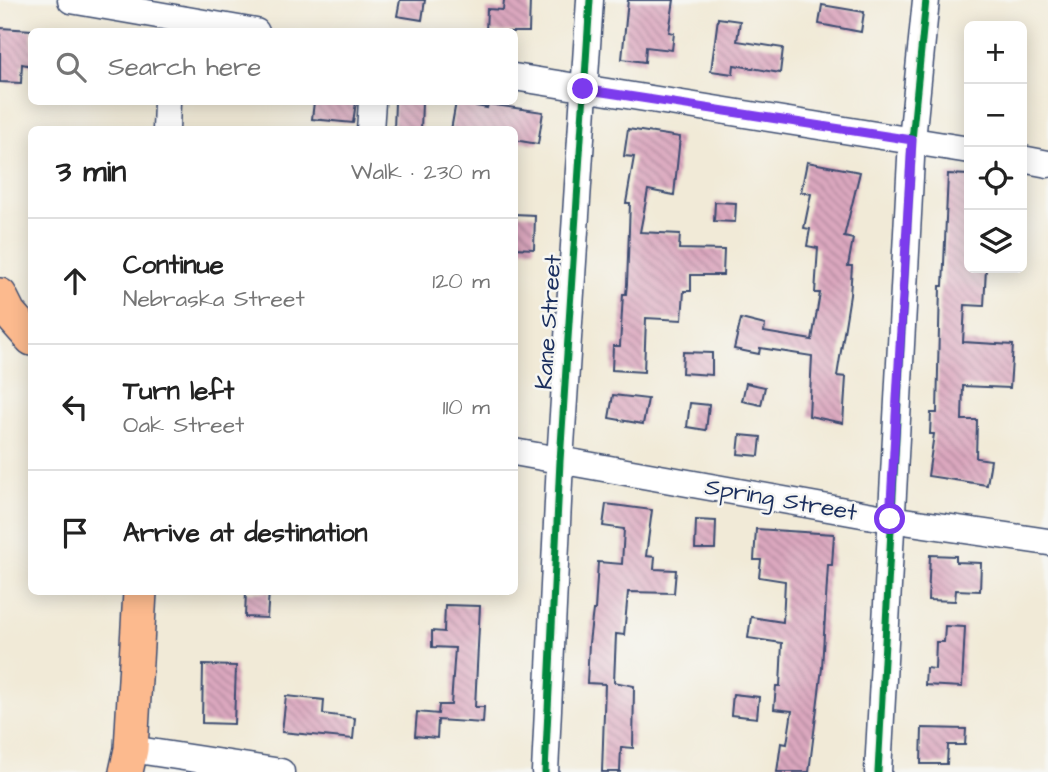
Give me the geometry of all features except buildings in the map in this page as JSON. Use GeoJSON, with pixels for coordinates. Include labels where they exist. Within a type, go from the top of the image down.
{"type":"FeatureCollection","features":[{"type":"Feature","properties":{"kind":"main road"},"geometry":{"type":"LineString","coordinates":[[0,290],[28,314]]}},
{"type":"Feature","properties":{"kind":"main road"},"geometry":{"type":"LineString","coordinates":[[0,295],[9,313],[28,334]]}},
{"type":"Feature","properties":{"kind":"main road"},"geometry":{"type":"LineString","coordinates":[[129,761],[138,600]]}},
{"type":"Feature","properties":{"kind":"street"},"geometry":{"type":"LineString","coordinates":[[71,0],[235,28]]}},
{"type":"Feature","properties":{"kind":"street","name":"Kane Street"},"geometry":{"type":"LineString","coordinates":[[545,772],[560,461],[590,0]]}},
{"type":"Feature","properties":{"kind":"street"},"geometry":{"type":"LineString","coordinates":[[878,772],[912,140],[926,0]]}},
{"type":"Feature","properties":{"kind":"street"},"geometry":{"type":"LineString","coordinates":[[518,78],[964,149]]}},
{"type":"Feature","properties":{"kind":"street"},"geometry":{"type":"LineString","coordinates":[[166,126],[167,105]]}},
{"type":"Feature","properties":{"kind":"street"},"geometry":{"type":"LineString","coordinates":[[370,126],[372,105]]}},
{"type":"Feature","properties":{"kind":"street"},"geometry":{"type":"LineString","coordinates":[[1027,160],[1048,164]]}},
{"type":"Feature","properties":{"kind":"street","name":"Spring Street"},"geometry":{"type":"LineString","coordinates":[[518,453],[890,519],[1048,542]]}},
{"type":"Feature","properties":{"kind":"street"},"geometry":{"type":"LineString","coordinates":[[129,761],[281,772]]}},
{"type":"Feature","properties":{"kind":"cycle path"},"geometry":{"type":"LineString","coordinates":[[545,772],[560,461],[590,0]]}},
{"type":"Feature","properties":{"kind":"cycle path"},"geometry":{"type":"LineString","coordinates":[[878,772],[912,140],[926,0]]}},
{"type":"Feature","properties":{"kind":"route"},"geometry":{"type":"LineString","coordinates":[[583,89],[912,140],[890,519]]}}]}
